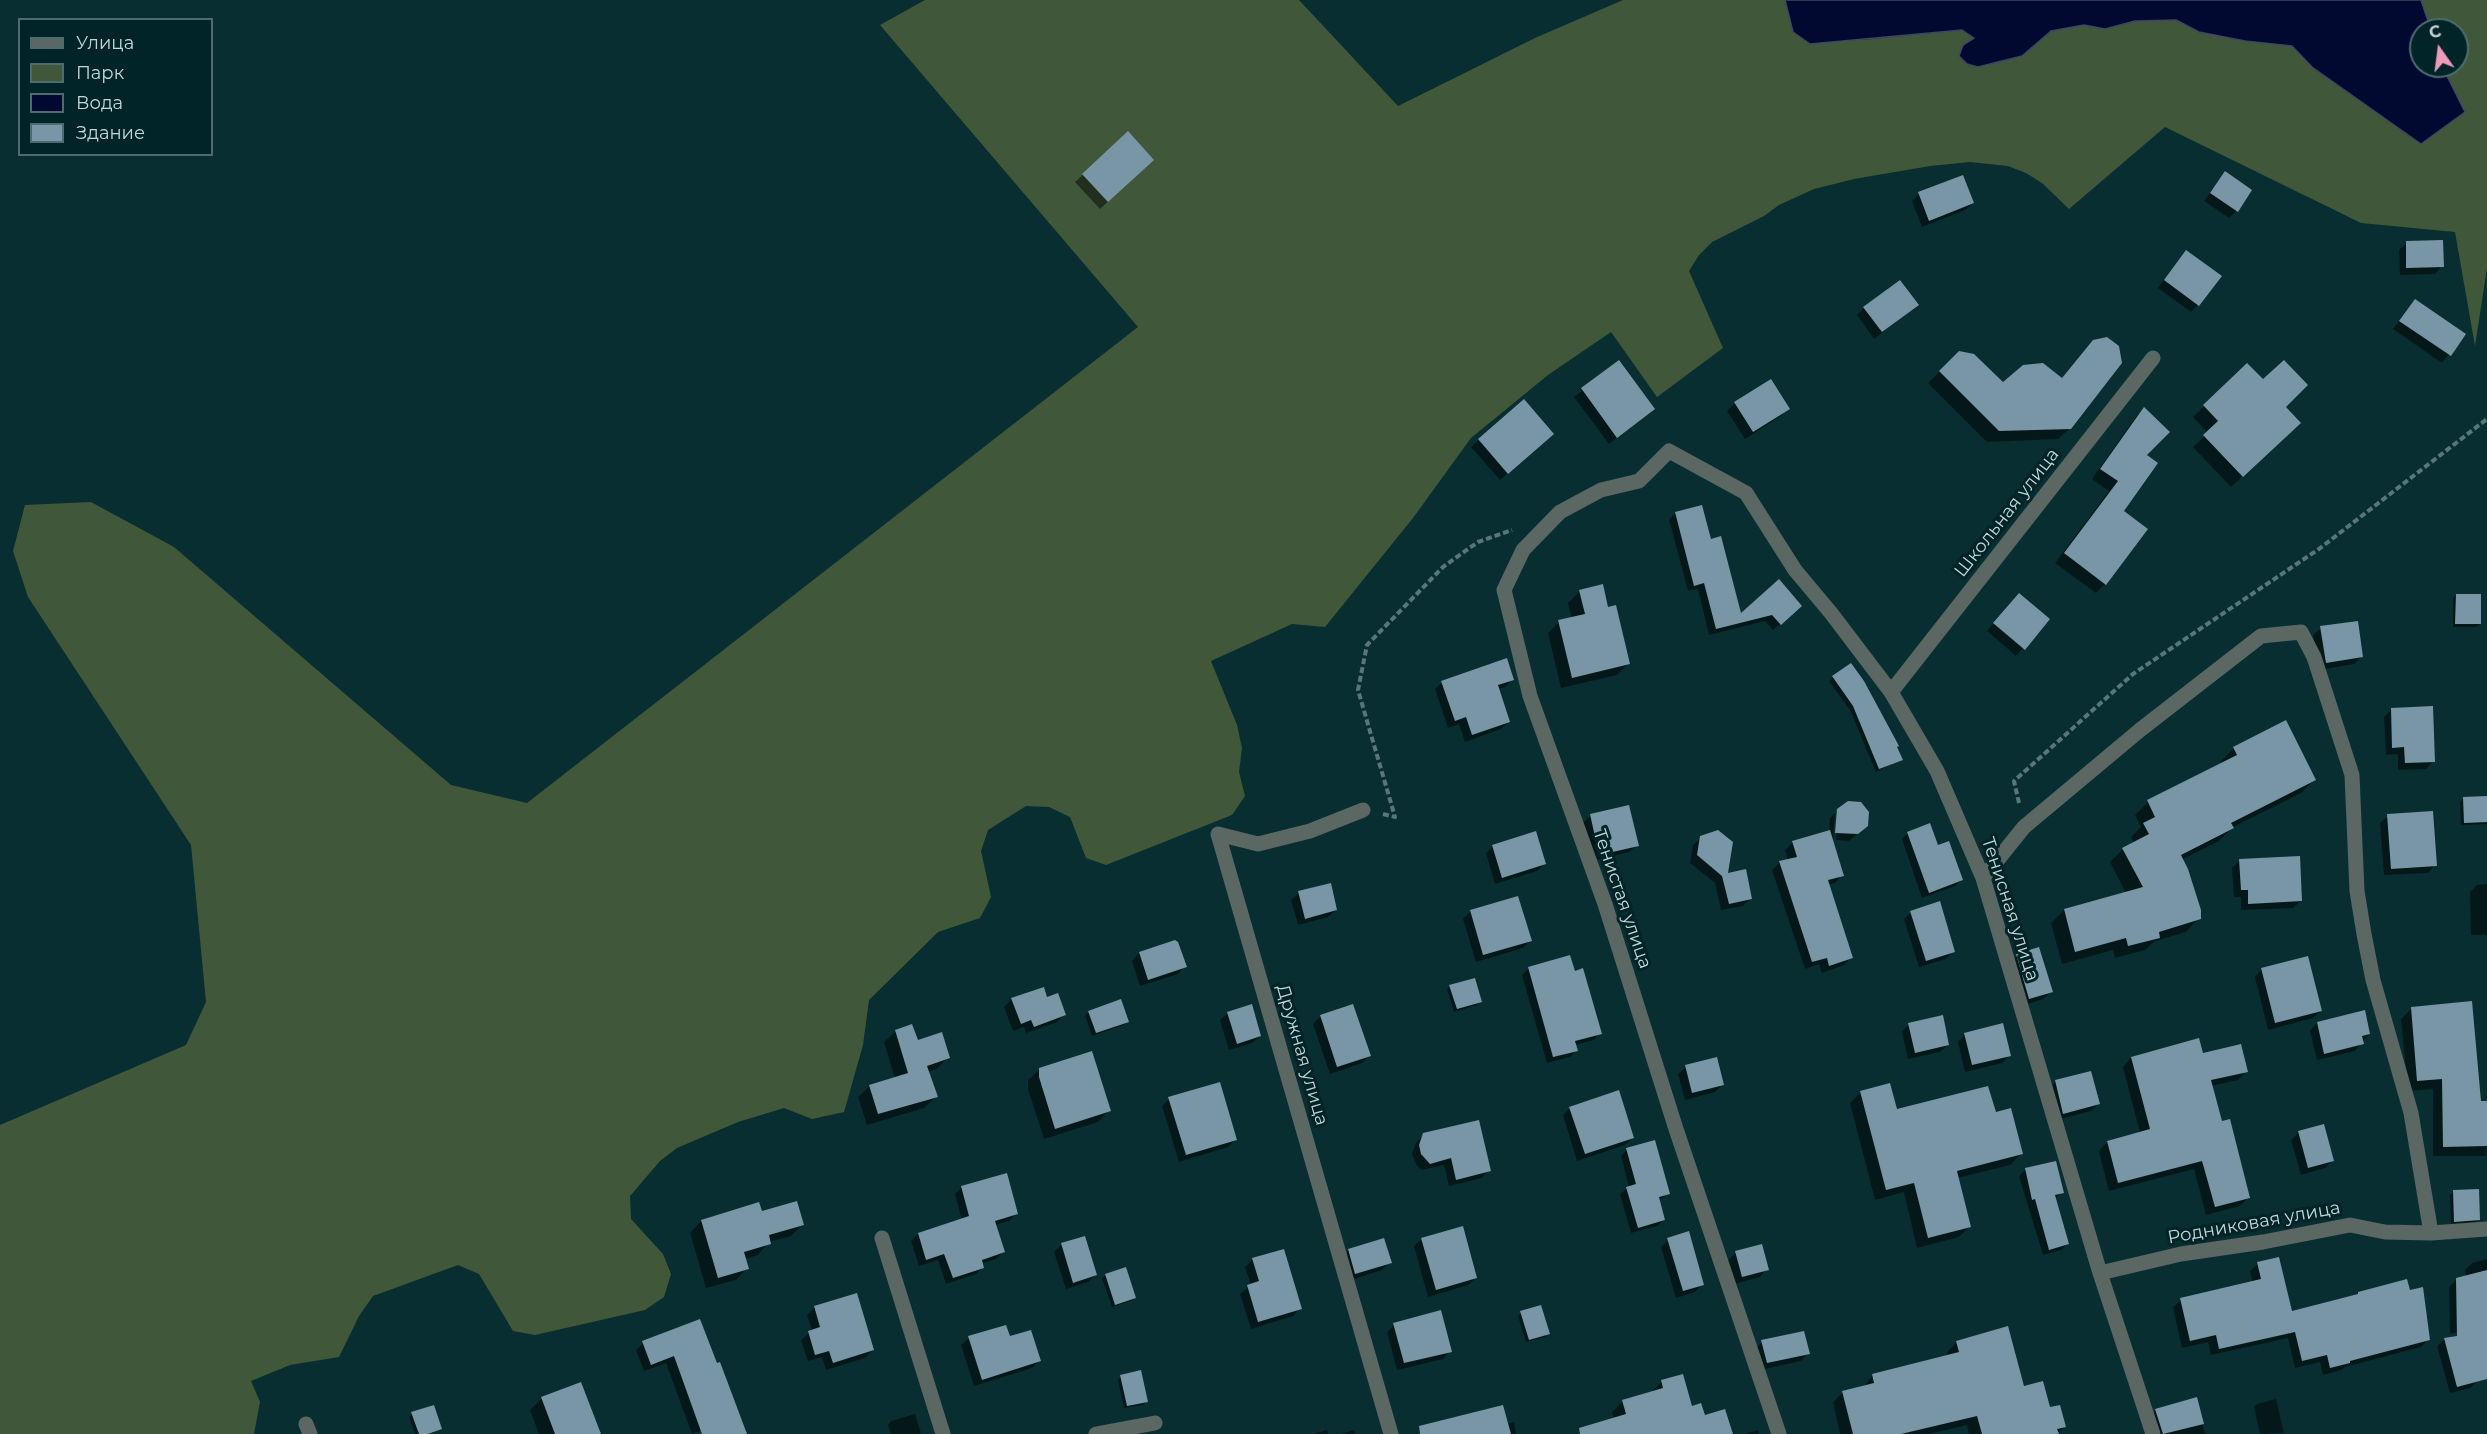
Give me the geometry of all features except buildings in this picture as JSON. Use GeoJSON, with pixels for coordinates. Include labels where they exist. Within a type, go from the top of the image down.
{"type":"FeatureCollection","features":[{"type":"Feature","properties":{"kind":"street","name":"Школьная улица"},"geometry":{"type":"LineString","coordinates":[[1891,692],[2153,358]]}},
{"type":"Feature","properties":{"kind":"street","name":"Тенисная улица"},"geometry":{"type":"LineString","coordinates":[[1669,451],[1746,493],[1795,570],[1891,692],[1937,771],[1983,878],[2100,1273],[2153,1434]]}},
{"type":"Feature","properties":{"kind":"street","name":"Тенистая улица"},"geometry":{"type":"LineString","coordinates":[[1669,451],[1639,481],[1601,490],[1560,512],[1523,550],[1504,590],[1530,696],[1605,904],[1676,1129],[1779,1434]]}},
{"type":"Feature","properties":{"kind":"street"},"geometry":{"type":"LineString","coordinates":[[1983,878],[2024,827],[2140,730],[2261,636],[2301,632],[2314,657],[2352,775],[2357,891],[2364,934],[2373,980],[2411,1113],[2431,1233]]}},
{"type":"Feature","properties":{"kind":"street","name":"Дружная улица"},"geometry":{"type":"LineString","coordinates":[[1363,810],[1310,831],[1258,844],[1218,834],[1391,1434]]}},
{"type":"Feature","properties":{"kind":"street","name":"Родниковая улица"},"geometry":{"type":"LineString","coordinates":[[2100,1273],[2181,1254],[2263,1242],[2350,1225],[2385,1232],[2431,1233],[2487,1229]]}},
{"type":"Feature","properties":{"kind":"street"},"geometry":{"type":"LineString","coordinates":[[882,1238],[943,1434]]}},
{"type":"Feature","properties":{"kind":"street"},"geometry":{"type":"LineString","coordinates":[[1096,1434],[1155,1423]]}},
{"type":"Feature","properties":{"kind":"path"},"geometry":{"type":"LineString","coordinates":[[2024,827],[2014,781],[2124,682],[2319,549],[2487,419]]}},
{"type":"Feature","properties":{"kind":"path"},"geometry":{"type":"LineString","coordinates":[[1363,810],[1395,817],[1358,690],[1367,645],[1443,567],[1478,542],[1521,528]]}},
{"type":"Feature","properties":{"kind":"green space"},"geometry":{"type":"Polygon","coordinates":[[[925,0],[1299,0],[1398,106],[1535,38],[1623,0],[1785,0],[1793,32],[1862,40],[1963,30],[1974,38],[2022,56],[2051,31],[2084,25],[2105,29],[2135,21],[2176,20],[2199,32],[2245,41],[2292,46],[2312,67],[2421,144],[2465,112],[2448,78],[2469,78],[2469,18],[2427,18],[2421,0],[2487,0],[2487,268],[2475,346],[2455,232],[2361,223],[2165,127],[2069,209],[2042,183],[2026,173],[2008,166],[1970,162],[1930,166],[1854,179],[1814,189],[1779,205],[1764,216],[1712,242],[1699,255],[1689,271],[1723,348],[1657,397],[1611,332],[1548,375],[1471,438],[1413,518],[1325,627],[1292,624],[1211,661],[1237,725],[1242,748],[1239,772],[1245,796],[1232,815],[1106,865],[1086,858],[1070,817],[1049,807],[1026,806],[988,830],[981,851],[991,897],[980,918],[938,932],[869,1000],[863,1045],[844,1112],[812,1119],[784,1108],[738,1122],[677,1148],[660,1161],[630,1196],[631,1219],[663,1254],[671,1274],[664,1297],[645,1310],[535,1335],[513,1331],[479,1274],[458,1265],[373,1296],[359,1316],[339,1357],[290,1365],[251,1381],[260,1402],[254,1434],[0,1434],[0,1125],[186,1045],[206,1002],[191,845],[28,597],[13,551],[25,505],[91,502],[174,547],[451,785],[527,803],[1138,327],[880,25],[925,0]]]}},
{"type":"Feature","properties":{"kind":"water"},"geometry":{"type":"Polygon","coordinates":[[[1785,0],[2421,0],[2427,18],[2409,18],[2409,78],[2448,78],[2465,112],[2421,144],[2312,67],[2292,46],[2245,41],[2199,32],[2176,20],[2135,21],[2105,29],[2084,25],[2051,31],[2022,56],[1978,67],[1967,64],[1959,56],[1963,45],[1974,38],[1962,30],[1810,44],[1793,32],[1785,0]]]}}]}
